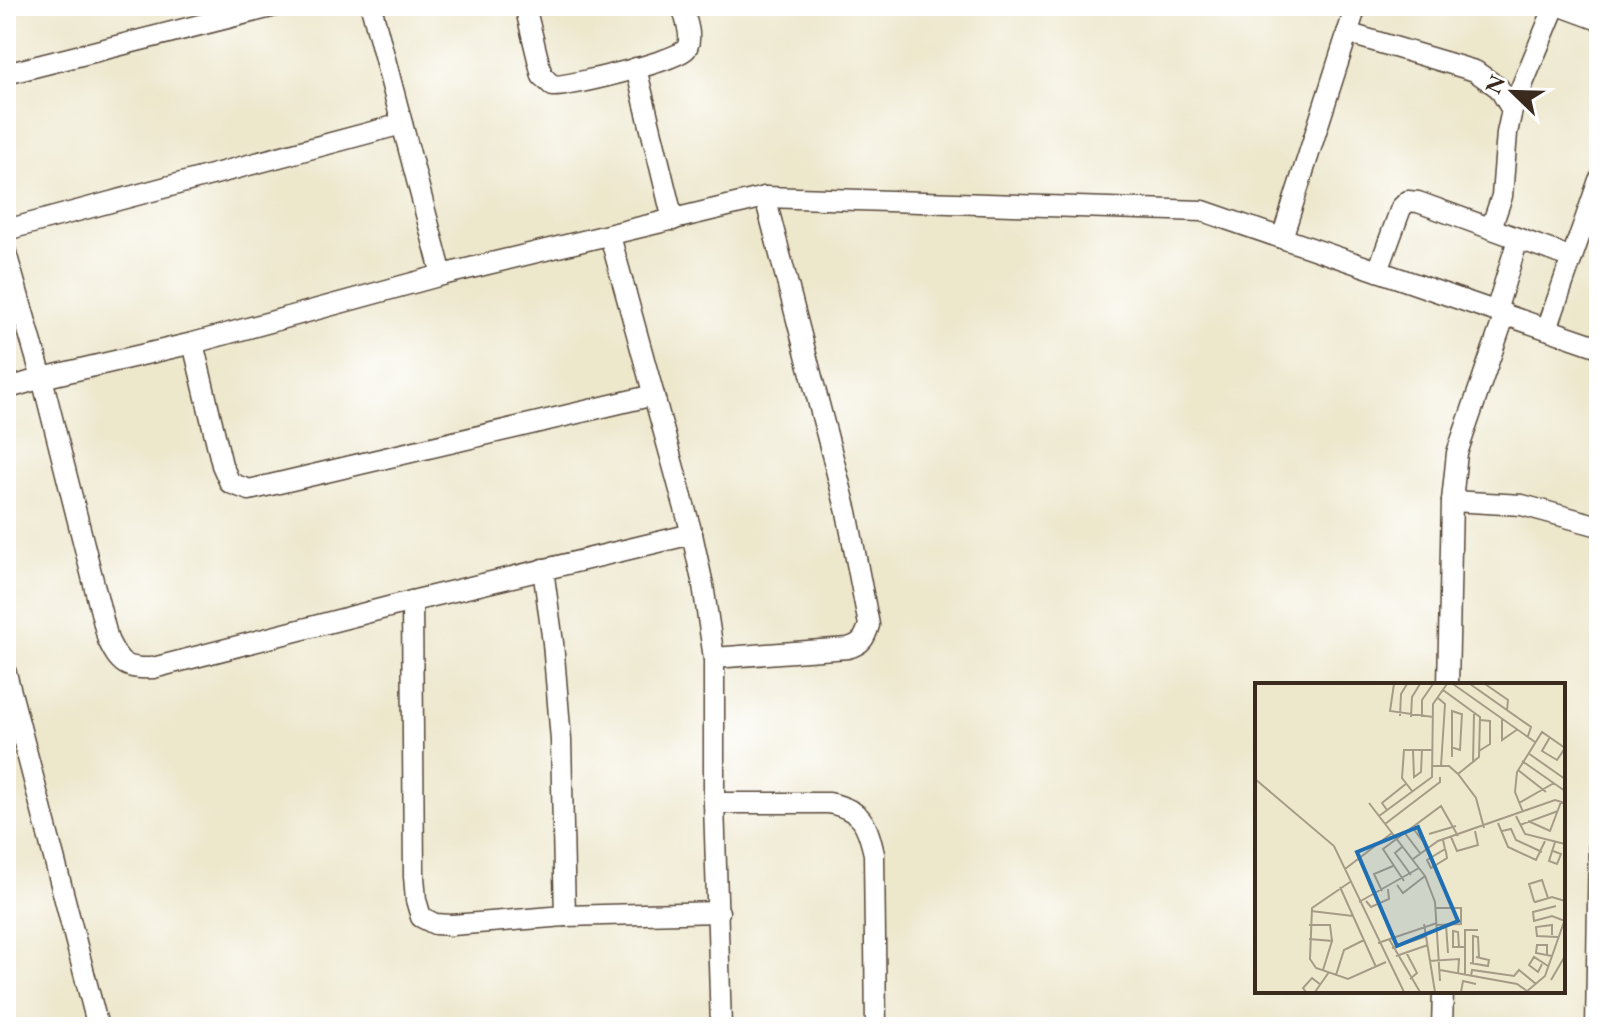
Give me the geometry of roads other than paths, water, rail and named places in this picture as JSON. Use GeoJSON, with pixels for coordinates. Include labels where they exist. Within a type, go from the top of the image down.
{"type":"FeatureCollection","features":[{"type":"Feature","properties":{"kind":"street"},"geometry":{"type":"LineString","coordinates":[[6,74],[275,6]]}},
{"type":"Feature","properties":{"kind":"street"},"geometry":{"type":"LineString","coordinates":[[371,6],[442,275]]}},
{"type":"Feature","properties":{"kind":"street"},"geometry":{"type":"LineString","coordinates":[[525,6],[542,76],[553,86],[679,55],[685,50],[689,38],[682,6]]}},
{"type":"Feature","properties":{"kind":"street"},"geometry":{"type":"LineString","coordinates":[[1282,238],[1356,6]]}},
{"type":"Feature","properties":{"kind":"street"},"geometry":{"type":"LineString","coordinates":[[1491,228],[1502,196],[1512,110],[1555,6]]}},
{"type":"Feature","properties":{"kind":"street"},"geometry":{"type":"LineString","coordinates":[[1561,6],[1599,20]]}},
{"type":"Feature","properties":{"kind":"street"},"geometry":{"type":"LineString","coordinates":[[1347,33],[1475,71],[1499,88],[1512,110]]}},
{"type":"Feature","properties":{"kind":"street"},"geometry":{"type":"LineString","coordinates":[[636,68],[673,220]]}},
{"type":"Feature","properties":{"kind":"street"},"geometry":{"type":"LineString","coordinates":[[6,230],[402,124]]}},
{"type":"Feature","properties":{"kind":"street"},"geometry":{"type":"LineString","coordinates":[[1547,329],[1597,189]]}},
{"type":"Feature","properties":{"kind":"street"},"geometry":{"type":"LineString","coordinates":[[714,658],[848,648],[859,644],[869,625],[847,512],[765,197]]}},
{"type":"Feature","properties":{"kind":"street"},"geometry":{"type":"LineString","coordinates":[[6,389],[193,343],[442,275],[765,197],[1203,211],[1599,347]]}},
{"type":"Feature","properties":{"kind":"street"},"geometry":{"type":"LineString","coordinates":[[1378,271],[1401,208],[1408,201],[1572,258]]}},
{"type":"Feature","properties":{"kind":"street"},"geometry":{"type":"LineString","coordinates":[[610,236],[692,534],[714,658],[714,803],[721,1027]]}},
{"type":"Feature","properties":{"kind":"street"},"geometry":{"type":"LineString","coordinates":[[1448,683],[1452,501],[1457,453],[1501,313],[1518,239]]}},
{"type":"Feature","properties":{"kind":"street"},"geometry":{"type":"LineString","coordinates":[[6,253],[42,378],[108,640],[117,658],[132,669],[153,668],[412,601],[692,534]]}},
{"type":"Feature","properties":{"kind":"street"},"geometry":{"type":"LineString","coordinates":[[193,343],[222,465],[230,483],[249,490],[654,395]]}},
{"type":"Feature","properties":{"kind":"street"},"geometry":{"type":"LineString","coordinates":[[1452,501],[1522,505],[1599,526]]}},
{"type":"Feature","properties":{"kind":"street"},"geometry":{"type":"LineString","coordinates":[[543,569],[561,740],[565,916]]}},
{"type":"Feature","properties":{"kind":"street"},"geometry":{"type":"LineString","coordinates":[[412,601],[414,876],[421,917],[435,924],[452,925],[565,916],[719,912]]}},
{"type":"Feature","properties":{"kind":"street"},"geometry":{"type":"LineString","coordinates":[[6,673],[98,1027]]}},
{"type":"Feature","properties":{"kind":"street"},"geometry":{"type":"LineString","coordinates":[[714,803],[829,803],[845,806],[859,814],[869,833],[874,854],[876,1027]]}},
{"type":"Feature","properties":{"kind":"street"},"geometry":{"type":"LineString","coordinates":[[1596,1027],[1599,839]]}},
{"type":"Feature","properties":{"kind":"street"},"geometry":{"type":"LineString","coordinates":[[1442,1027],[1443,993]]}}]}
